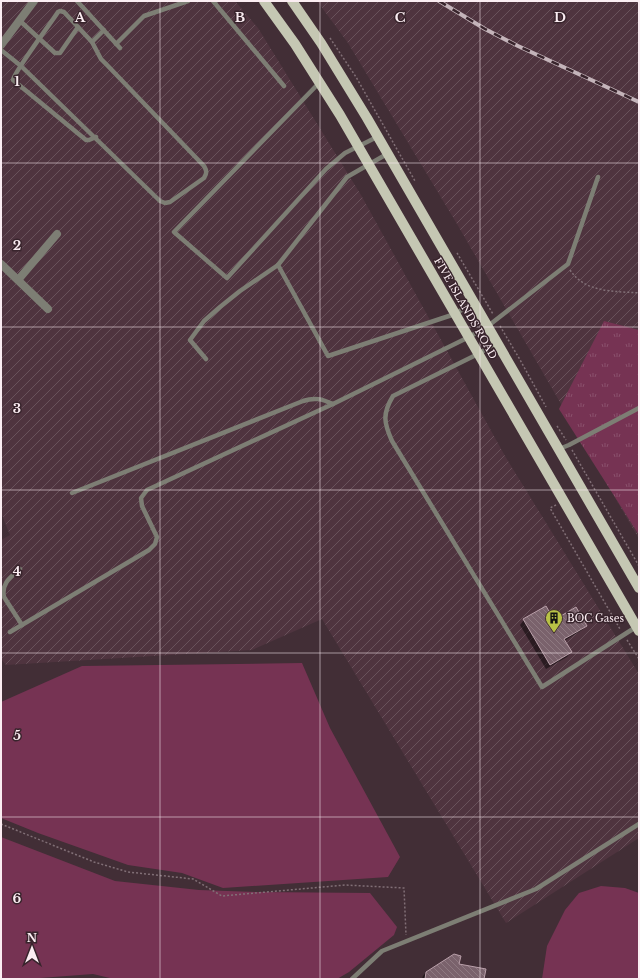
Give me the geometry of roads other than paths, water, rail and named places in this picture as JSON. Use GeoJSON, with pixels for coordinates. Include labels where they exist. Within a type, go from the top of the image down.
{"type":"FeatureCollection","features":[{"type":"Feature","properties":{"kind":"main road","name":"FIVE ISLANDS ROAD"},"geometry":{"type":"LineString","coordinates":[[264,1],[295,44],[358,147],[454,314],[469,337],[638,627]]}},
{"type":"Feature","properties":{"kind":"main road","name":"FIVE ISLANDS ROAD"},"geometry":{"type":"LineString","coordinates":[[292,1],[321,43],[377,137],[639,588]]}},
{"type":"Feature","properties":{"kind":"street"},"geometry":{"type":"LineString","coordinates":[[2,45],[34,1]]}},
{"type":"Feature","properties":{"kind":"street"},"geometry":{"type":"LineString","coordinates":[[18,280],[57,234]]}},
{"type":"Feature","properties":{"kind":"street"},"geometry":{"type":"LineString","coordinates":[[1,264],[48,309]]}},
{"type":"Feature","properties":{"kind":"lane"},"geometry":{"type":"LineString","coordinates":[[77,1],[120,48]]}},
{"type":"Feature","properties":{"kind":"lane"},"geometry":{"type":"LineString","coordinates":[[116,44],[144,16],[188,1]]}},
{"type":"Feature","properties":{"kind":"lane"},"geometry":{"type":"LineString","coordinates":[[213,1],[284,86]]}},
{"type":"Feature","properties":{"kind":"lane"},"geometry":{"type":"LineString","coordinates":[[2,45],[22,66],[96,137],[160,202],[170,202],[204,178],[206,174],[204,166],[104,62],[92,42],[64,12],[60,11],[40,39],[22,66],[14,77],[15,82],[86,140],[96,137]]}},
{"type":"Feature","properties":{"kind":"lane"},"geometry":{"type":"LineString","coordinates":[[20,20],[57,54],[60,53],[78,27]]}},
{"type":"Feature","properties":{"kind":"lane"},"geometry":{"type":"LineString","coordinates":[[92,42],[104,30]]}},
{"type":"Feature","properties":{"kind":"lane"},"geometry":{"type":"LineString","coordinates":[[319,83],[174,232],[227,278],[326,169],[344,153],[377,137]]}},
{"type":"Feature","properties":{"kind":"lane"},"geometry":{"type":"LineString","coordinates":[[206,358],[190,340],[204,321],[240,291],[278,265],[347,177],[387,154]]}},
{"type":"Feature","properties":{"kind":"lane"},"geometry":{"type":"LineString","coordinates":[[10,632],[149,550],[155,544],[157,537],[141,502],[141,498],[147,490],[332,404],[469,337],[488,326],[568,264],[598,177]]}},
{"type":"Feature","properties":{"kind":"lane"},"geometry":{"type":"LineString","coordinates":[[278,265],[328,356],[454,314],[474,302]]}},
{"type":"Feature","properties":{"kind":"lane"},"geometry":{"type":"LineString","coordinates":[[497,342],[478,354],[393,396],[387,405],[385,415],[386,427],[392,441],[542,687],[638,627]]}},
{"type":"Feature","properties":{"kind":"lane"},"geometry":{"type":"LineString","coordinates":[[72,493],[303,401],[318,398],[332,404]]}},
{"type":"Feature","properties":{"kind":"lane"},"geometry":{"type":"LineString","coordinates":[[559,449],[639,408]]}},
{"type":"Feature","properties":{"kind":"lane"},"geometry":{"type":"LineString","coordinates":[[20,569],[6,581],[3,586],[3,591],[4,596],[22,625]]}},
{"type":"Feature","properties":{"kind":"lane"},"geometry":{"type":"LineString","coordinates":[[352,979],[382,951],[536,889],[639,824]]}},
{"type":"Feature","properties":{"kind":"railway"},"geometry":{"type":"LineString","coordinates":[[439,1],[485,29],[518,46],[639,102]]}},
{"type":"Feature","properties":{"kind":"place","name":"BOC Gases"},"geometry":{"type":"Point","coordinates":[554,633]}}]}
